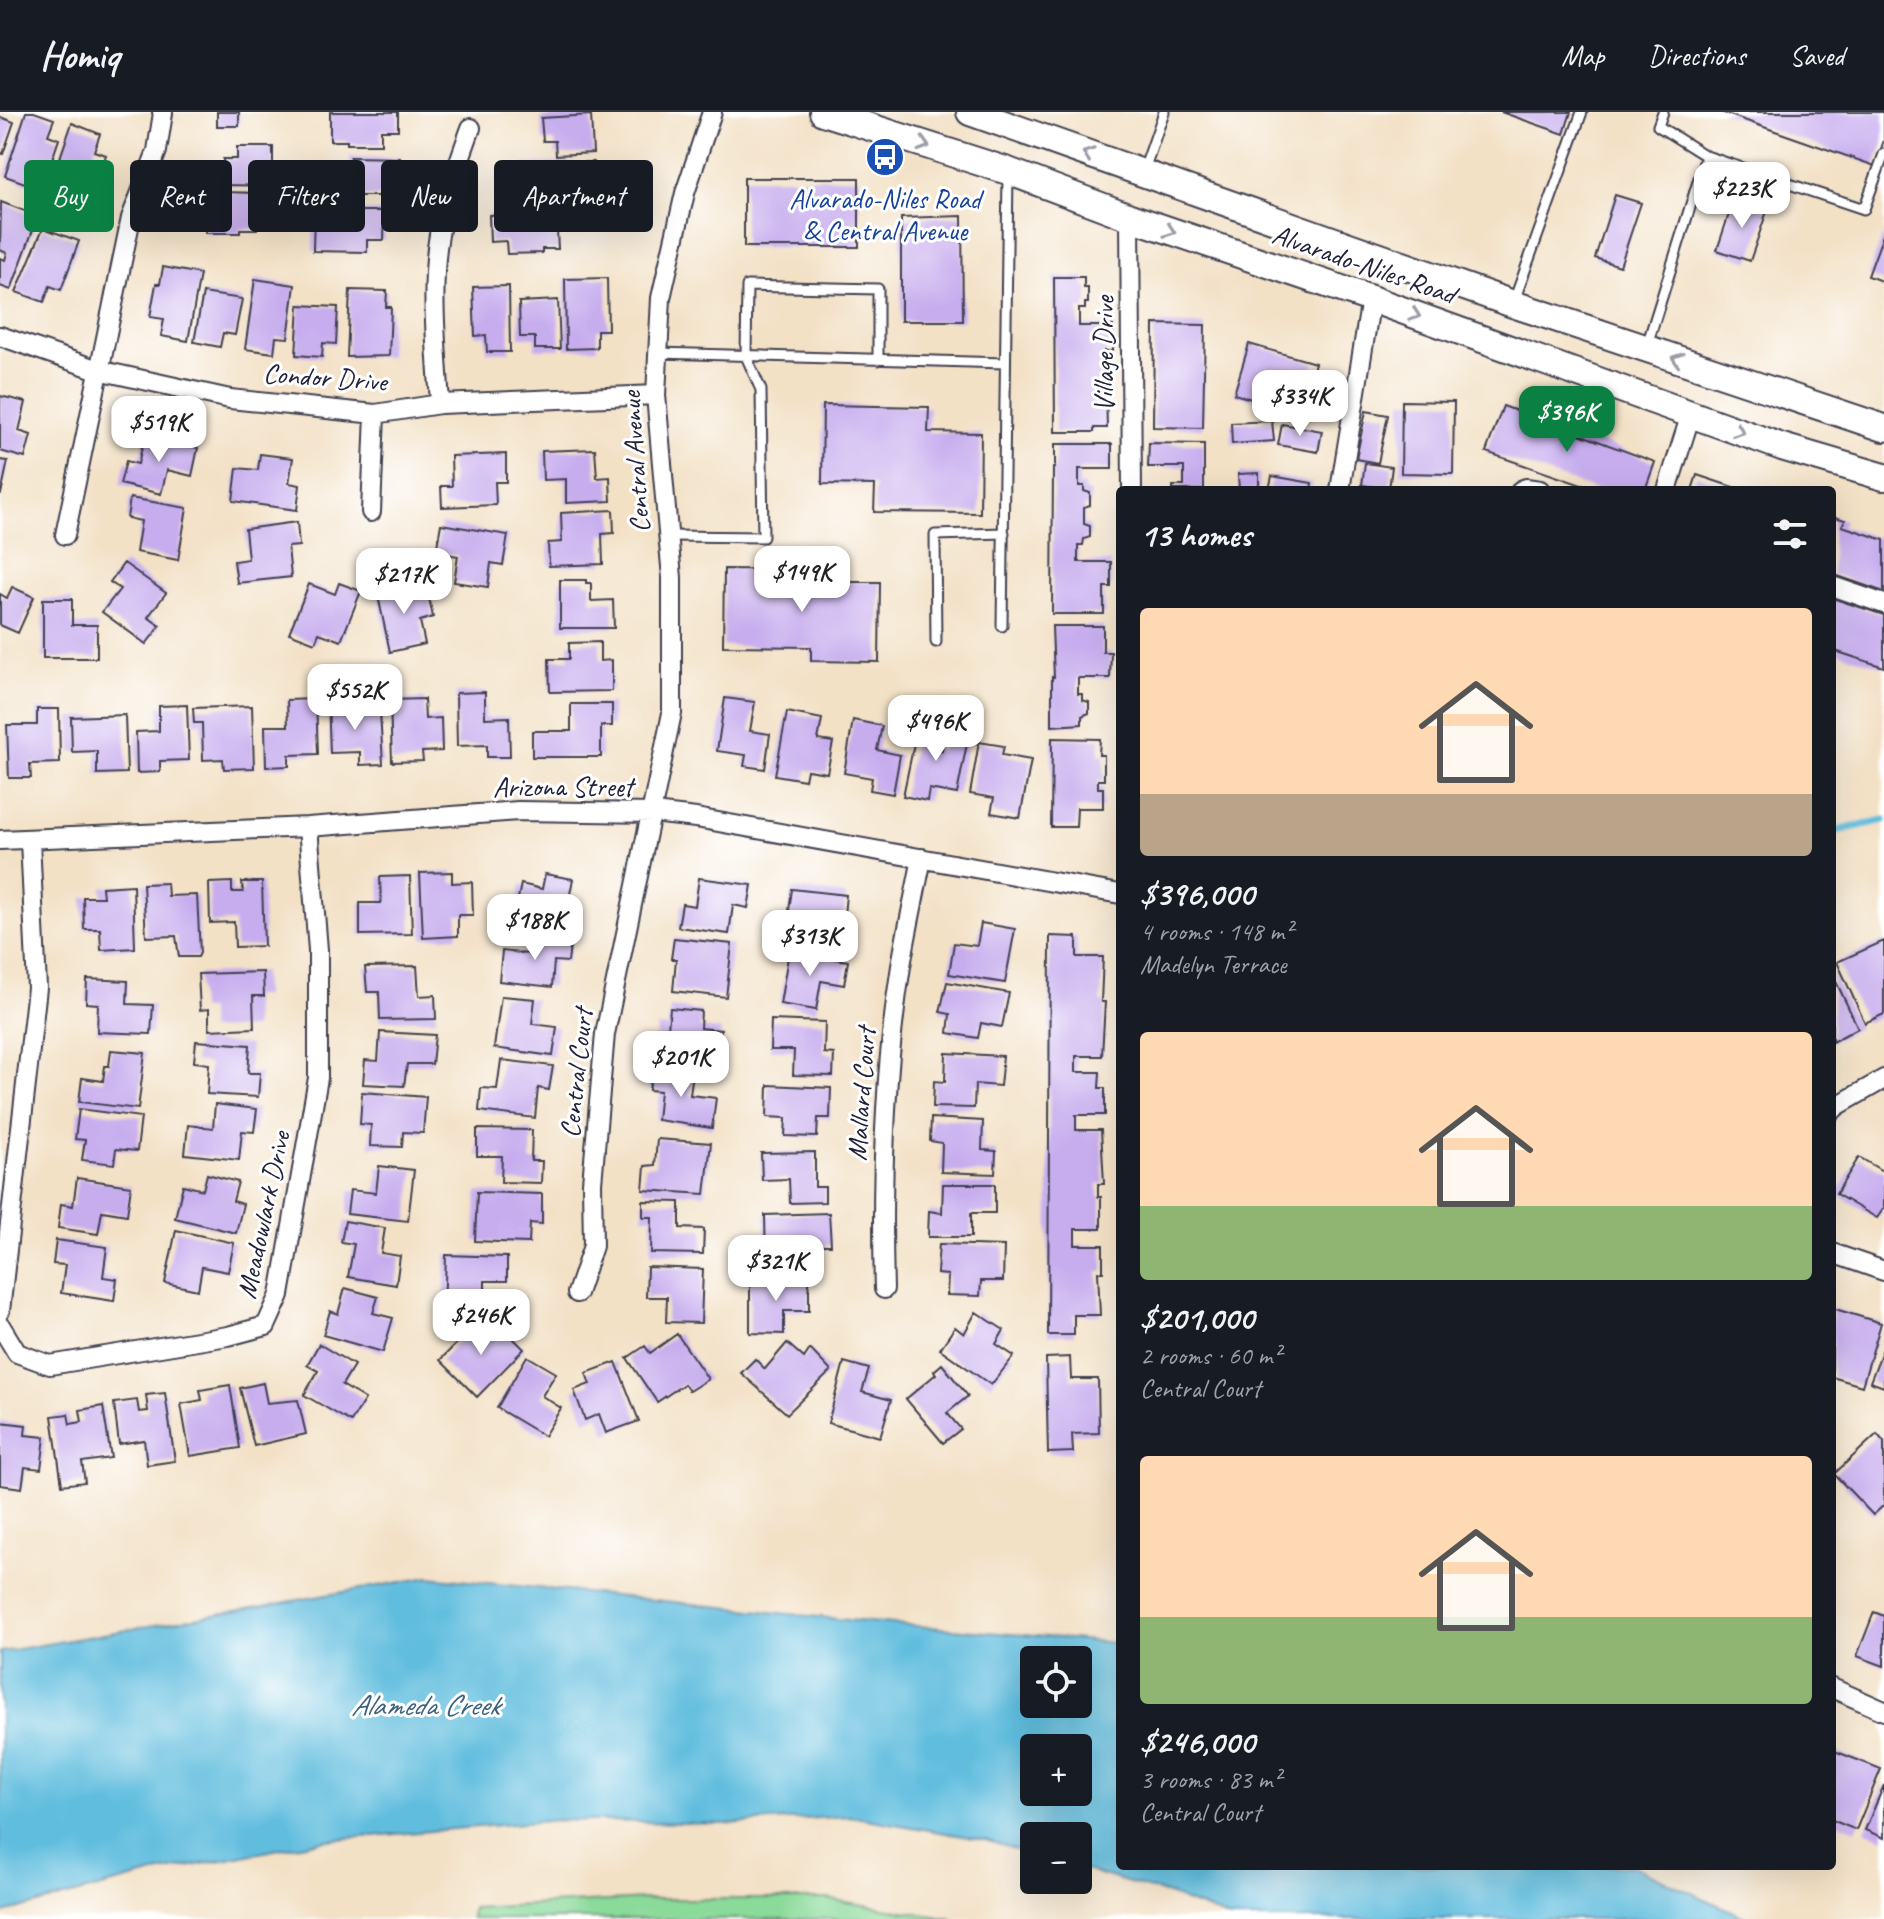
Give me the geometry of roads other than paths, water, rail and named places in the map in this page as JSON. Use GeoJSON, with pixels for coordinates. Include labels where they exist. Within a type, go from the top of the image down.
{"type":"FeatureCollection","features":[{"type":"Feature","properties":{"kind":"main road","name":"Alvarado-Niles Road"},"geometry":{"type":"LineString","coordinates":[[823,112],[1008,171],[1782,447],[1884,477]]}},
{"type":"Feature","properties":{"kind":"main road","name":"Alvarado-Niles Road"},"geometry":{"type":"LineString","coordinates":[[970,112],[1513,304],[1884,428]]}},
{"type":"Feature","properties":{"kind":"street"},"geometry":{"type":"LineString","coordinates":[[65,535],[131,218],[157,151],[162,112]]}},
{"type":"Feature","properties":{"kind":"street","name":"Central Avenue"},"geometry":{"type":"LineString","coordinates":[[653,813],[672,713],[672,578],[656,395],[661,298],[685,193],[712,112]]}},
{"type":"Feature","properties":{"kind":"street"},"geometry":{"type":"LineString","coordinates":[[440,404],[435,315],[437,247],[453,177],[471,128]]}},
{"type":"Feature","properties":{"kind":"street","name":"Village Drive"},"geometry":{"type":"LineString","coordinates":[[1130,217],[1132,486]]}},
{"type":"Feature","properties":{"kind":"street"},"geometry":{"type":"LineString","coordinates":[[1341,486],[1371,299]]}},
{"type":"Feature","properties":{"kind":"street","name":"Condor Drive"},"geometry":{"type":"LineString","coordinates":[[0,336],[98,370],[230,399],[375,414],[440,404],[656,395]]}},
{"type":"Feature","properties":{"kind":"street"},"geometry":{"type":"LineString","coordinates":[[371,512],[375,414]]}},
{"type":"Feature","properties":{"kind":"street"},"geometry":{"type":"LineString","coordinates":[[1668,486],[1691,414]]}},
{"type":"Feature","properties":{"kind":"street"},"geometry":{"type":"LineString","coordinates":[[1836,587],[1884,604]]}},
{"type":"Feature","properties":{"kind":"street","name":"Arizona Street"},"geometry":{"type":"LineString","coordinates":[[0,840],[308,827],[518,811],[653,813],[696,818],[1116,893]]}},
{"type":"Feature","properties":{"kind":"street","name":"Central Court"},"geometry":{"type":"LineString","coordinates":[[577,1293],[593,1246],[592,1183],[605,1034],[653,813]]}},
{"type":"Feature","properties":{"kind":"street","name":"Meadowlark Drive"},"geometry":{"type":"LineString","coordinates":[[0,1325],[17,1353],[50,1365],[228,1336],[266,1326],[280,1295],[318,1078],[318,950],[308,827]]}},
{"type":"Feature","properties":{"kind":"street"},"geometry":{"type":"LineString","coordinates":[[0,1311],[37,988],[30,840]]}},
{"type":"Feature","properties":{"kind":"street","name":"Mallard Court"},"geometry":{"type":"LineString","coordinates":[[884,1289],[882,1205],[887,1100],[900,968],[922,858]]}},
{"type":"Feature","properties":{"kind":"street"},"geometry":{"type":"LineString","coordinates":[[1836,1107],[1884,1079]]}},
{"type":"Feature","properties":{"kind":"street"},"geometry":{"type":"LineString","coordinates":[[1836,1254],[1884,1271]]}},
{"type":"Feature","properties":{"kind":"street"},"geometry":{"type":"LineString","coordinates":[[1836,1690],[1884,1711]]}},
{"type":"Feature","properties":{"kind":"lane"},"geometry":{"type":"LineString","coordinates":[[1143,174],[1164,112]]}},
{"type":"Feature","properties":{"kind":"lane"},"geometry":{"type":"LineString","coordinates":[[1513,304],[1582,112]]}},
{"type":"Feature","properties":{"kind":"lane"},"geometry":{"type":"LineString","coordinates":[[1663,112],[1658,126],[1706,156],[1864,209],[1884,154]]}},
{"type":"Feature","properties":{"kind":"lane"},"geometry":{"type":"LineString","coordinates":[[1646,348],[1706,156]]}},
{"type":"Feature","properties":{"kind":"lane"},"geometry":{"type":"LineString","coordinates":[[1002,626],[1008,171]]}},
{"type":"Feature","properties":{"kind":"lane"},"geometry":{"type":"LineString","coordinates":[[669,536],[763,537],[761,390],[746,356],[747,286],[878,289],[878,360]]}},
{"type":"Feature","properties":{"kind":"lane"},"geometry":{"type":"LineString","coordinates":[[658,353],[1005,363]]}},
{"type":"Feature","properties":{"kind":"lane"},"geometry":{"type":"LineString","coordinates":[[936,642],[935,535],[1004,533]]}},
{"type":"Feature","properties":{"kind":"water","name":"Alameda Creek"},"geometry":{"type":"Polygon","coordinates":[[[429,1577],[858,1621],[1116,1643],[1116,1870],[1642,1870],[1749,1919],[1230,1919],[1171,1895],[1092,1872],[1092,1822],[1020,1822],[1020,1851],[985,1840],[850,1816],[725,1824],[558,1820],[326,1840],[151,1874],[0,1914],[0,1652],[429,1577]]]}},
{"type":"Feature","properties":{"kind":"waterway"},"geometry":{"type":"LineString","coordinates":[[1836,831],[1884,820]]}},
{"type":"Feature","properties":{"kind":"place","name":"Alvarado-Niles Road & Central Avenue"},"geometry":{"type":"Point","coordinates":[885,157]}}]}
